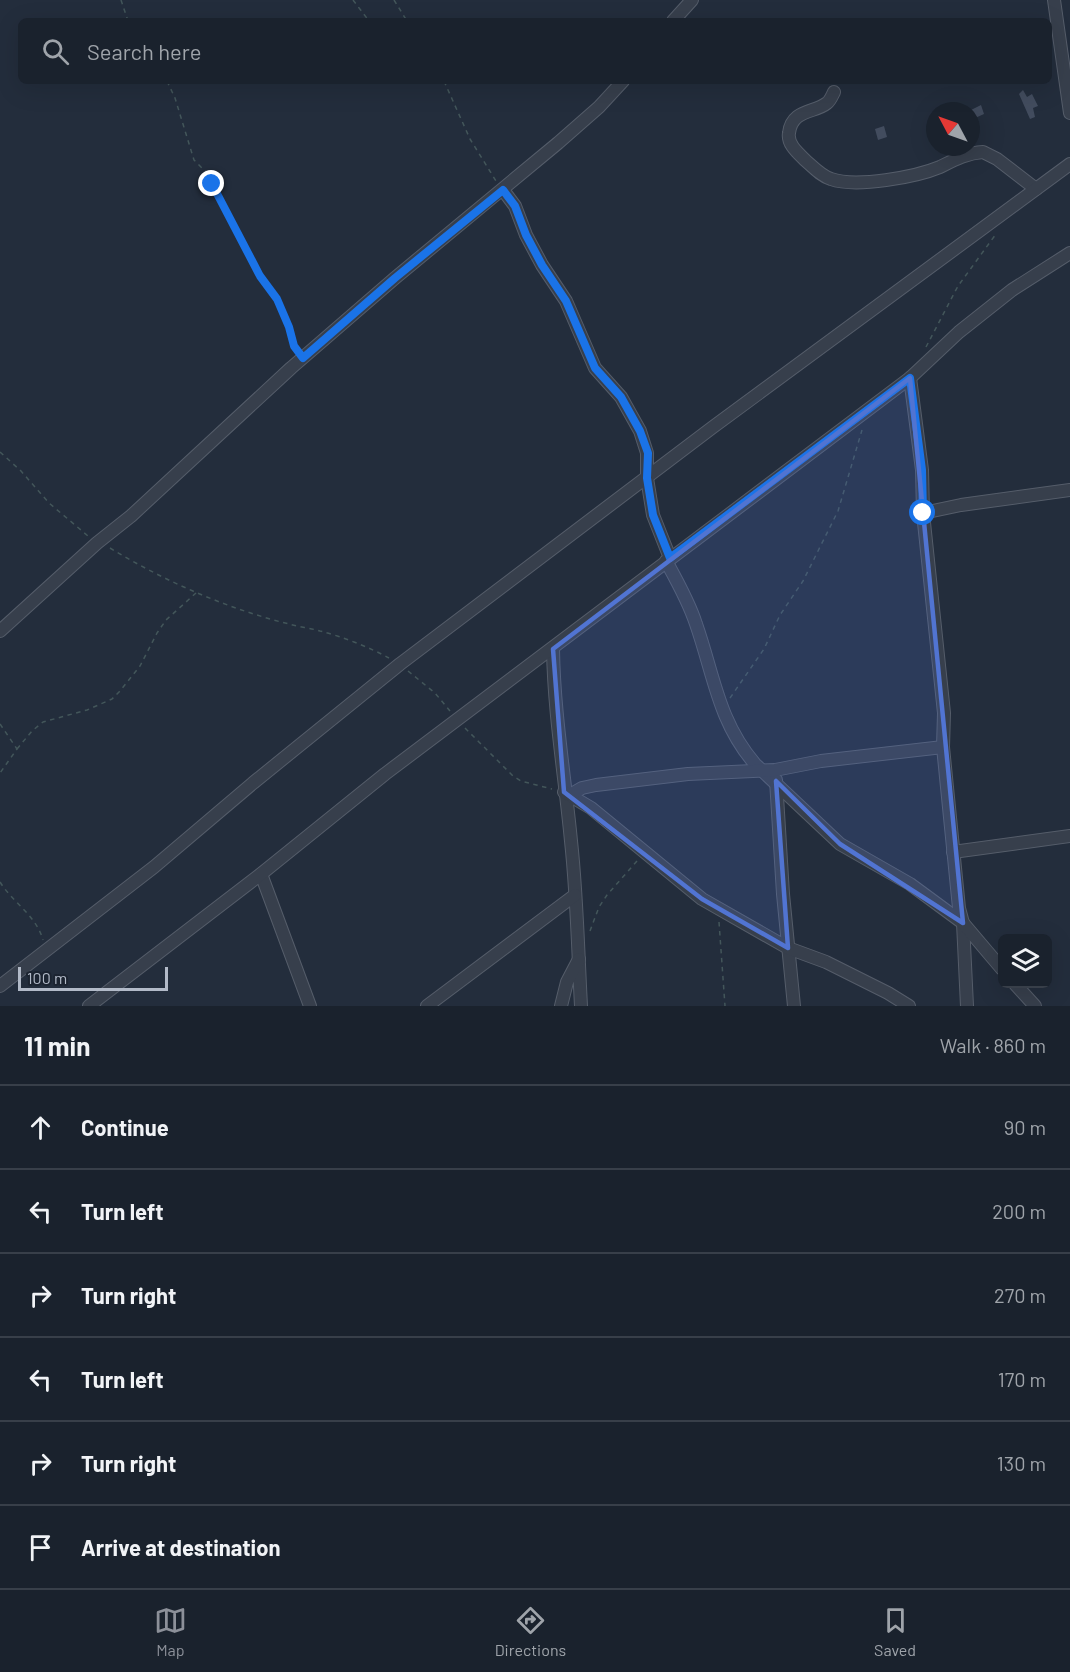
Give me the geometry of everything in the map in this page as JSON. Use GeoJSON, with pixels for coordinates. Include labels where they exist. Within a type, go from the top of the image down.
{"type":"FeatureCollection","features":[{"type":"Feature","properties":{"kind":"street"},"geometry":{"type":"LineString","coordinates":[[677,18],[692,0]]}},
{"type":"Feature","properties":{"kind":"street"},"geometry":{"type":"LineString","coordinates":[[1054,0],[1065,41],[1070,113]]}},
{"type":"Feature","properties":{"kind":"street"},"geometry":{"type":"LineString","coordinates":[[0,631],[97,543],[131,516],[303,358],[395,278],[503,190],[599,107],[620,84]]}},
{"type":"Feature","properties":{"kind":"street"},"geometry":{"type":"LineString","coordinates":[[834,92],[826,104],[804,112],[791,127],[789,136],[790,142],[802,157],[830,179],[841,182],[886,181],[983,152],[990,154],[1036,189]]}},
{"type":"Feature","properties":{"kind":"street"},"geometry":{"type":"LineString","coordinates":[[0,986],[154,867],[400,664],[713,427],[1070,164]]}},
{"type":"Feature","properties":{"kind":"street"},"geometry":{"type":"LineString","coordinates":[[503,190],[515,206],[526,235],[542,265],[566,301],[595,368],[630,410],[648,453],[647,478],[653,515],[668,560],[696,624],[722,708],[736,740],[761,770],[840,844],[909,884],[963,923],[998,964]]}},
{"type":"Feature","properties":{"kind":"street"},"geometry":{"type":"LineString","coordinates":[[89,1006],[261,874],[385,774],[910,378],[959,332],[1004,297],[1070,253]]}},
{"type":"Feature","properties":{"kind":"street"},"geometry":{"type":"LineString","coordinates":[[910,378],[922,470],[923,513],[944,713],[943,747],[959,908],[963,923],[967,1006]]}},
{"type":"Feature","properties":{"kind":"street"},"geometry":{"type":"LineString","coordinates":[[923,513],[961,505],[1070,490]]}},
{"type":"Feature","properties":{"kind":"street"},"geometry":{"type":"LineString","coordinates":[[553,649],[580,954],[581,1006]]}},
{"type":"Feature","properties":{"kind":"street"},"geometry":{"type":"LineString","coordinates":[[567,793],[596,785],[688,774],[775,770],[821,761],[943,747]]}},
{"type":"Feature","properties":{"kind":"street"},"geometry":{"type":"LineString","coordinates":[[775,770],[794,1006]]}},
{"type":"Feature","properties":{"kind":"street"},"geometry":{"type":"LineString","coordinates":[[567,793],[591,808],[702,899],[788,948],[826,962],[909,1006]]}},
{"type":"Feature","properties":{"kind":"street"},"geometry":{"type":"LineString","coordinates":[[953,852],[1070,836]]}},
{"type":"Feature","properties":{"kind":"street"},"geometry":{"type":"LineString","coordinates":[[261,874],[310,1006]]}},
{"type":"Feature","properties":{"kind":"street"},"geometry":{"type":"LineString","coordinates":[[427,1006],[441,1001],[575,895]]}},
{"type":"Feature","properties":{"kind":"street"},"geometry":{"type":"LineString","coordinates":[[561,1006],[567,982],[580,954]]}},
{"type":"Feature","properties":{"kind":"street"},"geometry":{"type":"LineString","coordinates":[[1019,988],[1035,1006]]}},
{"type":"Feature","properties":{"kind":"path"},"geometry":{"type":"LineString","coordinates":[[121,0],[127,18]]}},
{"type":"Feature","properties":{"kind":"path"},"geometry":{"type":"LineString","coordinates":[[353,0],[367,18]]}},
{"type":"Feature","properties":{"kind":"path"},"geometry":{"type":"LineString","coordinates":[[394,0],[405,18]]}},
{"type":"Feature","properties":{"kind":"path"},"geometry":{"type":"LineString","coordinates":[[168,84],[194,160],[208,174],[260,276],[277,299],[294,346],[303,358]]}},
{"type":"Feature","properties":{"kind":"path"},"geometry":{"type":"LineString","coordinates":[[445,84],[470,139],[503,190]]}},
{"type":"Feature","properties":{"kind":"path"},"geometry":{"type":"LineString","coordinates":[[921,368],[926,347],[951,299],[992,241],[1003,213]]}},
{"type":"Feature","properties":{"kind":"path"},"geometry":{"type":"LineString","coordinates":[[722,708],[764,649],[780,615],[803,581],[838,511],[867,411]]}},
{"type":"Feature","properties":{"kind":"path"},"geometry":{"type":"LineString","coordinates":[[0,452],[21,471],[49,503],[97,543],[196,592],[288,624],[322,631],[376,651],[400,664],[435,693],[457,720],[513,776],[528,783],[567,793]]}},
{"type":"Feature","properties":{"kind":"path"},"geometry":{"type":"LineString","coordinates":[[0,773],[32,731],[44,722],[87,710],[112,699],[140,666],[166,620],[196,592]]}},
{"type":"Feature","properties":{"kind":"path"},"geometry":{"type":"LineString","coordinates":[[0,724],[17,749]]}},
{"type":"Feature","properties":{"kind":"path"},"geometry":{"type":"LineString","coordinates":[[580,954],[599,908],[607,895],[644,853]]}},
{"type":"Feature","properties":{"kind":"path"},"geometry":{"type":"LineString","coordinates":[[0,882],[16,903],[35,921],[46,950]]}},
{"type":"Feature","properties":{"kind":"path"},"geometry":{"type":"LineString","coordinates":[[719,909],[725,1006]]}},
{"type":"Feature","properties":{"kind":"highlighted area"},"geometry":{"type":"Polygon","coordinates":[[[910,378],[963,923],[840,844],[776,781],[788,948],[702,899],[564,792],[553,649],[910,378]]]}},
{"type":"Feature","properties":{"kind":"building"},"geometry":{"type":"Polygon","coordinates":[[[1023,90],[1027,97],[1032,94],[1038,106],[1033,108],[1035,117],[1030,119],[1019,94],[1023,90]]]}},
{"type":"Feature","properties":{"kind":"building"},"geometry":{"type":"Polygon","coordinates":[[[980,106],[984,114],[980,116],[980,106]]]}},
{"type":"Feature","properties":{"kind":"building"},"geometry":{"type":"Polygon","coordinates":[[[884,126],[887,137],[878,140],[875,129],[884,126]]]}},
{"type":"Feature","properties":{"kind":"route"},"geometry":{"type":"LineString","coordinates":[[212,184],[260,276],[277,299],[294,346],[303,358],[395,278],[503,190],[515,206],[526,235],[542,265],[566,301],[595,368],[621,397],[640,431],[648,453],[647,478],[653,515],[670,558],[910,378],[922,470],[923,513]]}}]}
